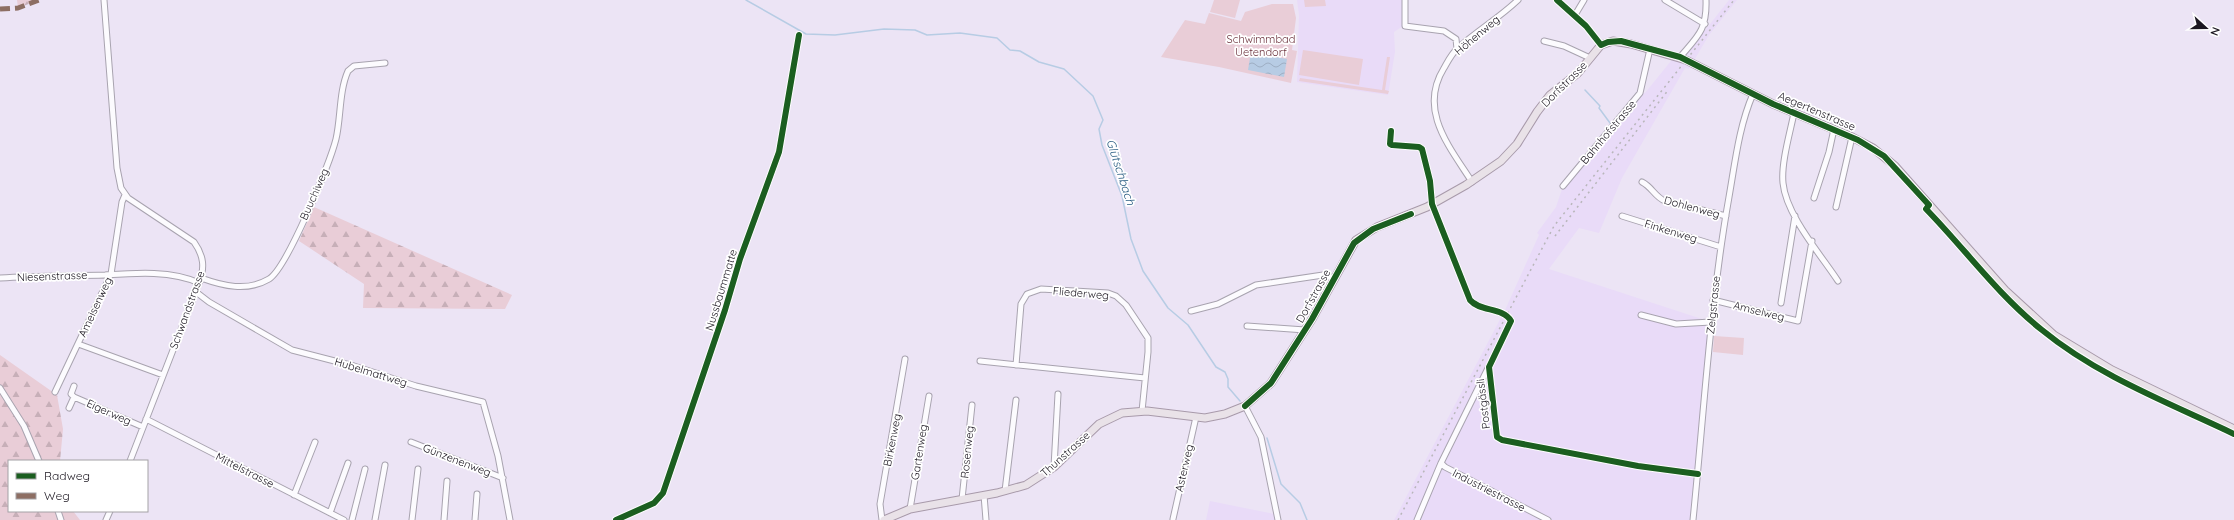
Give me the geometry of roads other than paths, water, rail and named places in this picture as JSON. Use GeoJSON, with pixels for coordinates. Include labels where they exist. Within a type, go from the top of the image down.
{"type":"FeatureCollection","features":[{"type":"Feature","properties":{"kind":"main road"},"geometry":{"type":"LineString","coordinates":[[1601,45],[1616,41],[1680,58]]}},
{"type":"Feature","properties":{"kind":"main road","name":"Dorfstrasse"},"geometry":{"type":"LineString","coordinates":[[1245,406],[1271,383],[1305,330],[1351,246],[1360,237],[1377,227],[1432,204],[1472,182],[1506,156],[1523,136],[1545,101],[1578,73],[1601,45]]}},
{"type":"Feature","properties":{"kind":"main road","name":"Aegertenstrasse"},"geometry":{"type":"LineString","coordinates":[[1680,58],[1794,113],[1852,136],[1884,156],[2005,290],[2054,335],[2112,370],[2234,429]]}},
{"type":"Feature","properties":{"kind":"main road","name":"Thunstrasse"},"geometry":{"type":"LineString","coordinates":[[883,520],[910,509],[1005,491],[1030,483],[1054,467],[1105,420],[1122,413],[1142,411],[1196,417],[1222,415],[1245,406]]}},
{"type":"Feature","properties":{"kind":"street"},"geometry":{"type":"LineString","coordinates":[[104,0],[118,175],[125,195]]}},
{"type":"Feature","properties":{"kind":"street"},"geometry":{"type":"LineString","coordinates":[[1405,0],[1405,26],[1444,31],[1456,40],[1457,49]]}},
{"type":"Feature","properties":{"kind":"street","name":"Höhenweg"},"geometry":{"type":"LineString","coordinates":[[1472,182],[1443,135],[1433,103],[1433,94],[1438,80],[1457,49],[1518,0]]}},
{"type":"Feature","properties":{"kind":"street"},"geometry":{"type":"LineString","coordinates":[[1557,0],[1586,26],[1601,45]]}},
{"type":"Feature","properties":{"kind":"street"},"geometry":{"type":"LineString","coordinates":[[1575,15],[1584,0]]}},
{"type":"Feature","properties":{"kind":"street"},"geometry":{"type":"LineString","coordinates":[[1665,0],[1705,24]]}},
{"type":"Feature","properties":{"kind":"street"},"geometry":{"type":"LineString","coordinates":[[1680,58],[1698,37],[1705,24],[1706,0]]}},
{"type":"Feature","properties":{"kind":"street","name":"Nussbaummatte"},"geometry":{"type":"LineString","coordinates":[[616,520],[654,503],[663,493],[725,310],[740,259],[779,152],[785,126],[799,35]]}},
{"type":"Feature","properties":{"kind":"street","name":"Dorfstrasse"},"geometry":{"type":"LineString","coordinates":[[1544,41],[1564,46],[1590,58]]}},
{"type":"Feature","properties":{"kind":"street","name":"Bahnhofstrasse"},"geometry":{"type":"LineString","coordinates":[[1563,186],[1640,93],[1650,49]]}},
{"type":"Feature","properties":{"kind":"street","name":"Buuchiweg"},"geometry":{"type":"LineString","coordinates":[[200,281],[233,287],[263,281],[273,276],[294,239],[330,158],[336,139],[348,71],[354,66],[386,63]]}},
{"type":"Feature","properties":{"kind":"street","name":"Zelgstrasse"},"geometry":{"type":"LineString","coordinates":[[1694,520],[1713,300],[1726,216],[1741,135],[1753,94]]}},
{"type":"Feature","properties":{"kind":"street"},"geometry":{"type":"LineString","coordinates":[[1794,113],[1782,182],[1795,216],[1838,282]]}},
{"type":"Feature","properties":{"kind":"street","name":"Aegertenstrasse"},"geometry":{"type":"LineString","coordinates":[[1814,198],[1829,152],[1834,129]]}},
{"type":"Feature","properties":{"kind":"street"},"geometry":{"type":"LineString","coordinates":[[1391,131],[1392,145],[1419,147],[1422,149],[1430,181],[1432,204]]}},
{"type":"Feature","properties":{"kind":"street"},"geometry":{"type":"LineString","coordinates":[[1836,207],[1852,136]]}},
{"type":"Feature","properties":{"kind":"street","name":"Dohlenweg"},"geometry":{"type":"LineString","coordinates":[[1642,182],[1651,187],[1659,198],[1665,201],[1726,216]]}},
{"type":"Feature","properties":{"kind":"street","name":"Ameisenweg"},"geometry":{"type":"LineString","coordinates":[[55,392],[111,274],[122,202],[125,195]]}},
{"type":"Feature","properties":{"kind":"street","name":"Schwandstrasse"},"geometry":{"type":"LineString","coordinates":[[125,195],[138,206],[194,242],[202,258],[200,281],[130,460]]}},
{"type":"Feature","properties":{"kind":"street","name":"Postgässli"},"geometry":{"type":"LineString","coordinates":[[1432,204],[1470,300],[1476,305],[1506,315],[1511,321],[1489,367],[1497,437],[1502,440],[1638,466],[1698,474]]}},
{"type":"Feature","properties":{"kind":"street","name":"Finkenweg"},"geometry":{"type":"LineString","coordinates":[[1622,216],[1721,247]]}},
{"type":"Feature","properties":{"kind":"street","name":"Amselweg"},"geometry":{"type":"LineString","coordinates":[[1781,303],[1795,216]]}},
{"type":"Feature","properties":{"kind":"street","name":"Amselweg"},"geometry":{"type":"LineString","coordinates":[[1713,300],[1798,320],[1812,241]]}},
{"type":"Feature","properties":{"kind":"street","name":"Niesenstrasse"},"geometry":{"type":"LineString","coordinates":[[0,278],[111,274],[166,275],[200,281]]}},
{"type":"Feature","properties":{"kind":"street"},"geometry":{"type":"LineString","coordinates":[[1191,311],[1218,304],[1256,285],[1323,275],[1334,278]]}},
{"type":"Feature","properties":{"kind":"street","name":"Fliederweg"},"geometry":{"type":"LineString","coordinates":[[1016,365],[1021,304],[1027,294],[1041,290],[1101,292],[1116,296],[1121,300],[1146,334],[1149,346],[1142,411]]}},
{"type":"Feature","properties":{"kind":"street","name":"Hubelmattweg"},"geometry":{"type":"LineString","coordinates":[[196,292],[209,302],[292,350],[354,366],[416,386],[483,402],[503,478]]}},
{"type":"Feature","properties":{"kind":"street"},"geometry":{"type":"LineString","coordinates":[[1641,315],[1676,324],[1711,322]]}},
{"type":"Feature","properties":{"kind":"street"},"geometry":{"type":"LineString","coordinates":[[1247,326],[1305,330]]}},
{"type":"Feature","properties":{"kind":"street"},"geometry":{"type":"LineString","coordinates":[[81,345],[163,375]]}},
{"type":"Feature","properties":{"kind":"street","name":"Birkenweg"},"geometry":{"type":"LineString","coordinates":[[883,520],[880,514],[880,504],[905,359]]}},
{"type":"Feature","properties":{"kind":"street"},"geometry":{"type":"LineString","coordinates":[[980,361],[1145,378]]}},
{"type":"Feature","properties":{"kind":"street","name":"Industriestrasse"},"geometry":{"type":"LineString","coordinates":[[1489,367],[1441,463],[1445,467],[1548,520]]}},
{"type":"Feature","properties":{"kind":"street","name":"Eigerweg"},"geometry":{"type":"LineString","coordinates":[[74,386],[70,394],[74,397],[143,427]]}},
{"type":"Feature","properties":{"kind":"street"},"geometry":{"type":"LineString","coordinates":[[0,388],[24,426],[39,460]]}},
{"type":"Feature","properties":{"kind":"street"},"geometry":{"type":"LineString","coordinates":[[1054,467],[1058,394]]}},
{"type":"Feature","properties":{"kind":"street","name":"Gartenweg"},"geometry":{"type":"LineString","coordinates":[[910,509],[929,396]]}},
{"type":"Feature","properties":{"kind":"street","name":"Eigerweg"},"geometry":{"type":"LineString","coordinates":[[69,408],[74,397]]}},
{"type":"Feature","properties":{"kind":"street"},"geometry":{"type":"LineString","coordinates":[[1005,491],[1016,400]]}},
{"type":"Feature","properties":{"kind":"street","name":"Rosenweg"},"geometry":{"type":"LineString","coordinates":[[962,499],[972,405]]}},
{"type":"Feature","properties":{"kind":"street"},"geometry":{"type":"LineString","coordinates":[[1245,406],[1261,437],[1278,520]]}},
{"type":"Feature","properties":{"kind":"street","name":"Asterweg"},"geometry":{"type":"LineString","coordinates":[[1173,519],[1196,417]]}},
{"type":"Feature","properties":{"kind":"street","name":"Mittelstrasse"},"geometry":{"type":"LineString","coordinates":[[146,419],[344,520]]}},
{"type":"Feature","properties":{"kind":"street"},"geometry":{"type":"LineString","coordinates":[[294,494],[315,442]]}},
{"type":"Feature","properties":{"kind":"street","name":"Günzenenweg"},"geometry":{"type":"LineString","coordinates":[[411,442],[503,478]]}},
{"type":"Feature","properties":{"kind":"street"},"geometry":{"type":"LineString","coordinates":[[330,513],[348,463]]}},
{"type":"Feature","properties":{"kind":"street"},"geometry":{"type":"LineString","coordinates":[[1416,520],[1441,463]]}},
{"type":"Feature","properties":{"kind":"street"},"geometry":{"type":"LineString","coordinates":[[374,520],[385,464]]}},
{"type":"Feature","properties":{"kind":"street"},"geometry":{"type":"LineString","coordinates":[[352,520],[365,469]]}},
{"type":"Feature","properties":{"kind":"street"},"geometry":{"type":"LineString","coordinates":[[412,520],[418,469]]}},
{"type":"Feature","properties":{"kind":"street"},"geometry":{"type":"LineString","coordinates":[[503,478],[510,520]]}},
{"type":"Feature","properties":{"kind":"street"},"geometry":{"type":"LineString","coordinates":[[444,520],[447,481]]}},
{"type":"Feature","properties":{"kind":"street"},"geometry":{"type":"LineString","coordinates":[[475,520],[478,494]]}},
{"type":"Feature","properties":{"kind":"street"},"geometry":{"type":"LineString","coordinates":[[984,495],[986,520]]}},
{"type":"Feature","properties":{"kind":"water"},"geometry":{"type":"Polygon","coordinates":[[[1251,52],[1287,59],[1284,77],[1248,70],[1251,52]]]}},
{"type":"Feature","properties":{"kind":"waterway","name":"Glütschbach"},"geometry":{"type":"LineString","coordinates":[[746,0],[806,34],[835,35],[884,29],[915,30],[927,35],[960,33],[997,38],[1010,50],[1020,51],[1039,62],[1064,69],[1093,96],[1103,120],[1099,129],[1102,145],[1122,196],[1131,239],[1143,271],[1168,308],[1188,325],[1216,367],[1225,372],[1228,379],[1228,387],[1240,401]]}},
{"type":"Feature","properties":{"kind":"waterway"},"geometry":{"type":"LineString","coordinates":[[1585,90],[1600,106],[1599,108],[1610,123]]}},
{"type":"Feature","properties":{"kind":"waterway","name":"Glütschbach"},"geometry":{"type":"LineString","coordinates":[[1267,438],[1281,484],[1300,503],[1307,520]]}},
{"type":"Feature","properties":{"kind":"railway"},"geometry":{"type":"LineString","coordinates":[[1398,520],[1554,226],[1734,0]]}},
{"type":"Feature","properties":{"kind":"railway"},"geometry":{"type":"LineString","coordinates":[[1555,236],[1669,89]]}},
{"type":"Feature","properties":{"kind":"park label","name":"Schwimmbad Uetendorf"},"geometry":{"type":"Point","coordinates":[1261,45]}}]}
